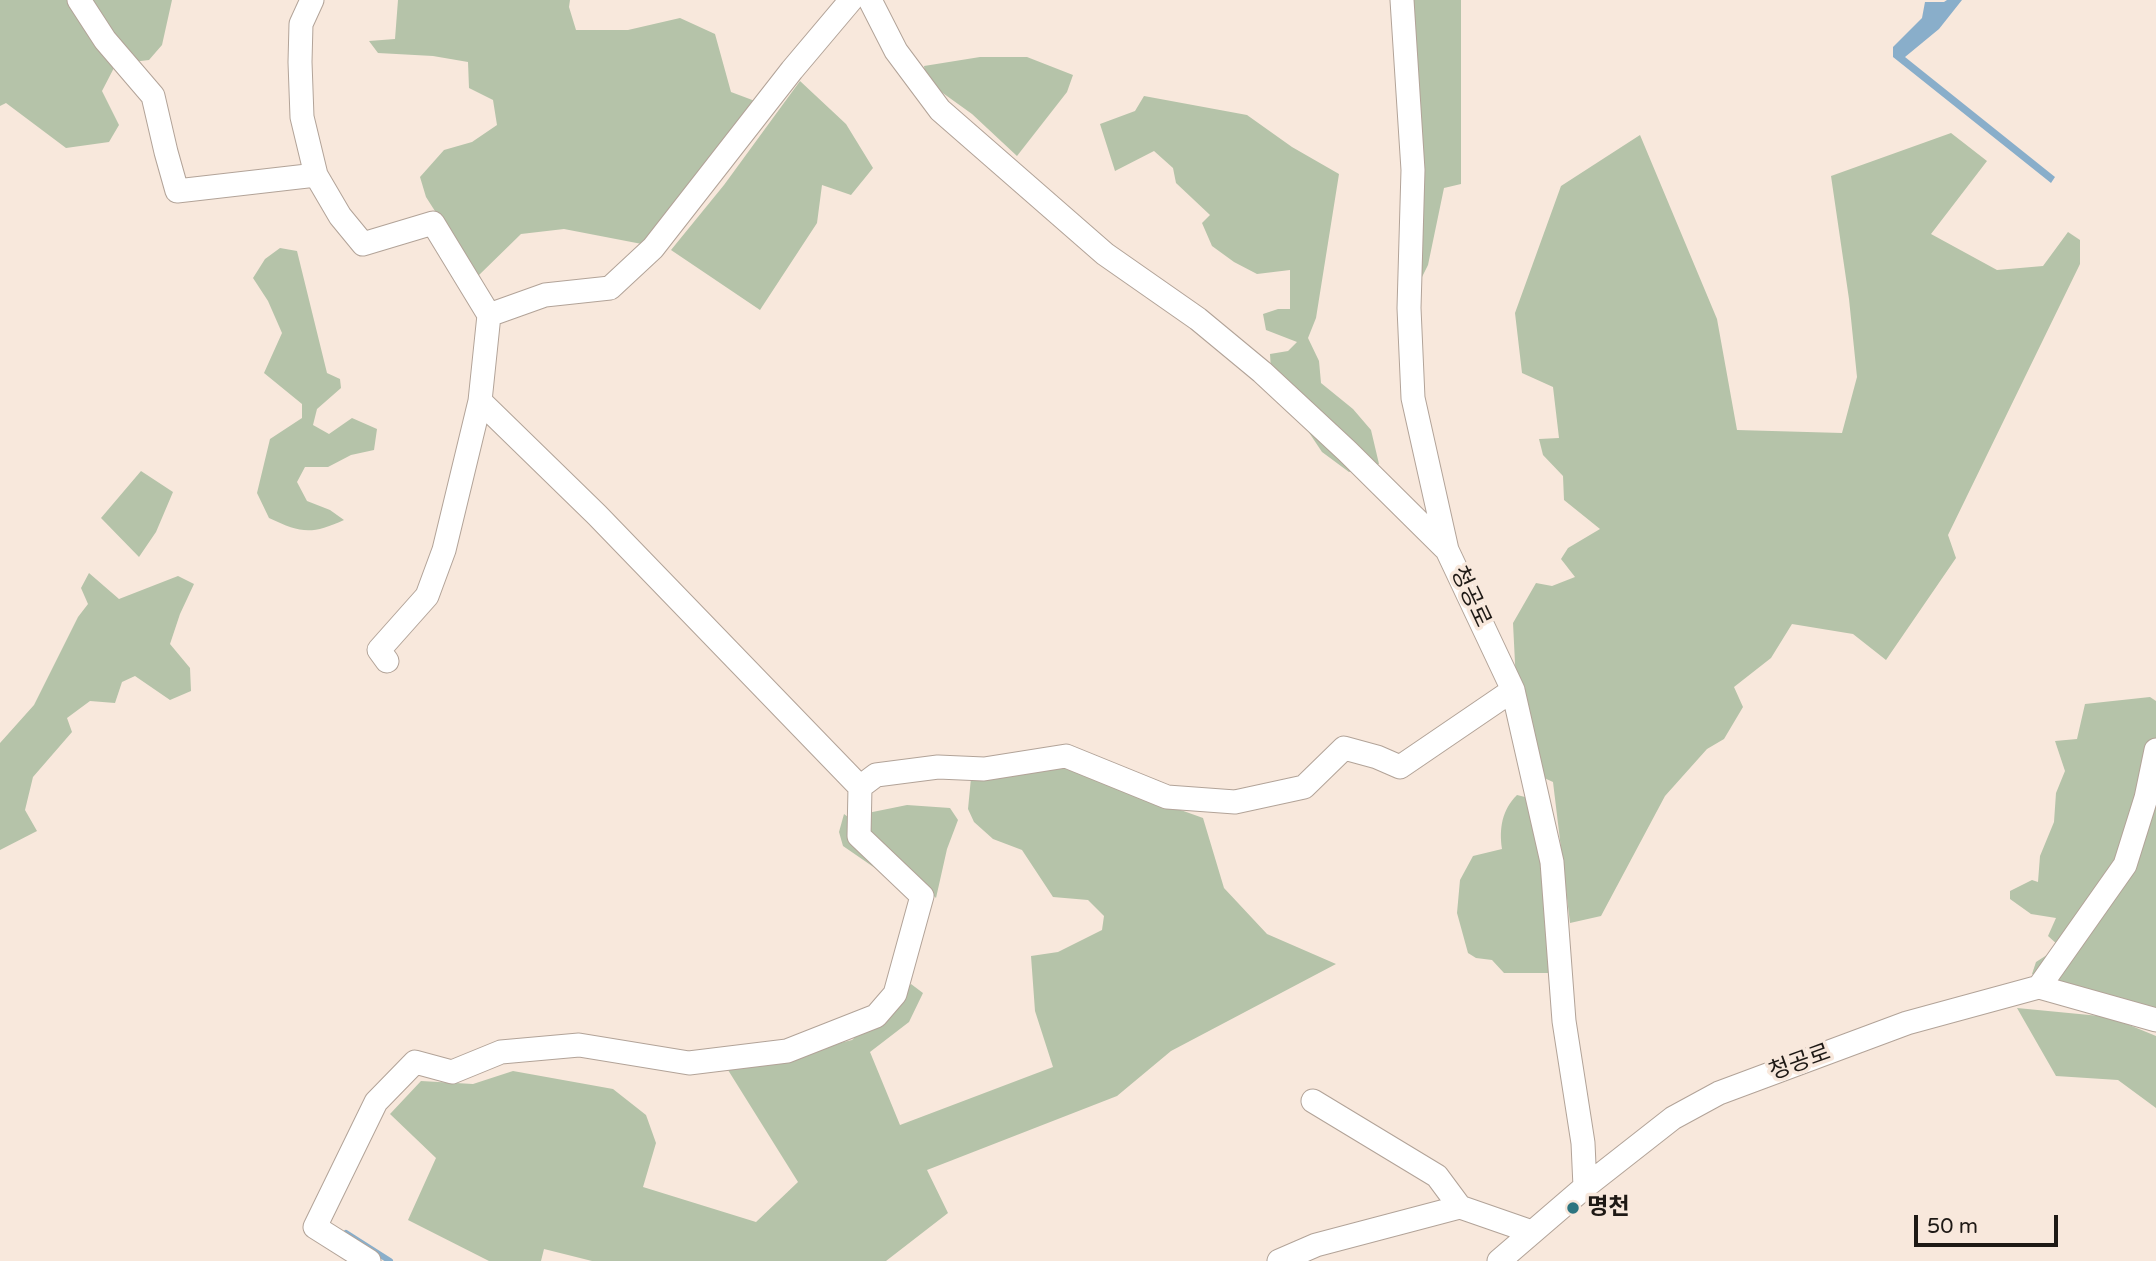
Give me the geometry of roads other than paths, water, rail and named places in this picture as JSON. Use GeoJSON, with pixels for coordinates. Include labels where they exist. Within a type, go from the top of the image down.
{"type":"FeatureCollection","features":[{"type":"Feature","properties":{"kind":"street"},"geometry":{"type":"LineString","coordinates":[[79,0],[105,40],[153,96],[177,191],[316,175]]}},
{"type":"Feature","properties":{"kind":"street"},"geometry":{"type":"LineString","coordinates":[[312,0],[301,24],[301,104],[316,175],[340,216],[363,244],[433,222],[489,316],[480,401],[444,550],[428,596],[379,650],[387,661]]}},
{"type":"Feature","properties":{"kind":"street"},"geometry":{"type":"LineString","coordinates":[[489,316],[545,295],[610,288],[653,248],[792,70],[851,0]]}},
{"type":"Feature","properties":{"kind":"street"},"geometry":{"type":"LineString","coordinates":[[870,0],[896,51],[940,110],[1105,254],[1198,319],[1262,372],[1447,550]]}},
{"type":"Feature","properties":{"kind":"street","name":"청공로"},"geometry":{"type":"LineString","coordinates":[[1402,0],[1413,170],[1409,308],[1413,398],[1447,550],[1513,690],[1552,862],[1564,1021],[1583,1143],[1585,1187]]}},
{"type":"Feature","properties":{"kind":"street"},"geometry":{"type":"LineString","coordinates":[[369,1261],[315,1227],[376,1102],[415,1062],[452,1072],[501,1052],[579,1045],[689,1063],[788,1051],[876,1016],[895,994],[922,896],[859,836],[860,787],[597,515],[480,401]]}},
{"type":"Feature","properties":{"kind":"street"},"geometry":{"type":"LineString","coordinates":[[860,787],[876,775],[938,767],[984,769],[1066,756],[1167,797],[1235,802],[1304,787],[1344,748],[1400,767],[1513,690]]}},
{"type":"Feature","properties":{"kind":"street"},"geometry":{"type":"LineString","coordinates":[[2156,750],[2146,797],[2125,865],[2039,987],[2156,1020]]}},
{"type":"Feature","properties":{"kind":"street","name":"청공로"},"geometry":{"type":"LineString","coordinates":[[1499,1261],[1585,1187],[1673,1118],[1718,1093],[1907,1023],[2039,987]]}},
{"type":"Feature","properties":{"kind":"street"},"geometry":{"type":"LineString","coordinates":[[1313,1101],[1437,1177],[1460,1208]]}},
{"type":"Feature","properties":{"kind":"street"},"geometry":{"type":"LineString","coordinates":[[1279,1261],[1316,1245],[1460,1208],[1532,1232]]}},
{"type":"Feature","properties":{"kind":"water"},"geometry":{"type":"Polygon","coordinates":[[[1962,0],[1939,29],[1905,57],[2055,177],[2051,183],[1893,57],[1893,47],[1922,18],[1925,2],[1962,0]]]}},
{"type":"Feature","properties":{"kind":"waterway"},"geometry":{"type":"LineString","coordinates":[[346,1233],[390,1261]]}},
{"type":"Feature","properties":{"kind":"place","name":"명천"},"geometry":{"type":"Point","coordinates":[1573,1208]}}]}
